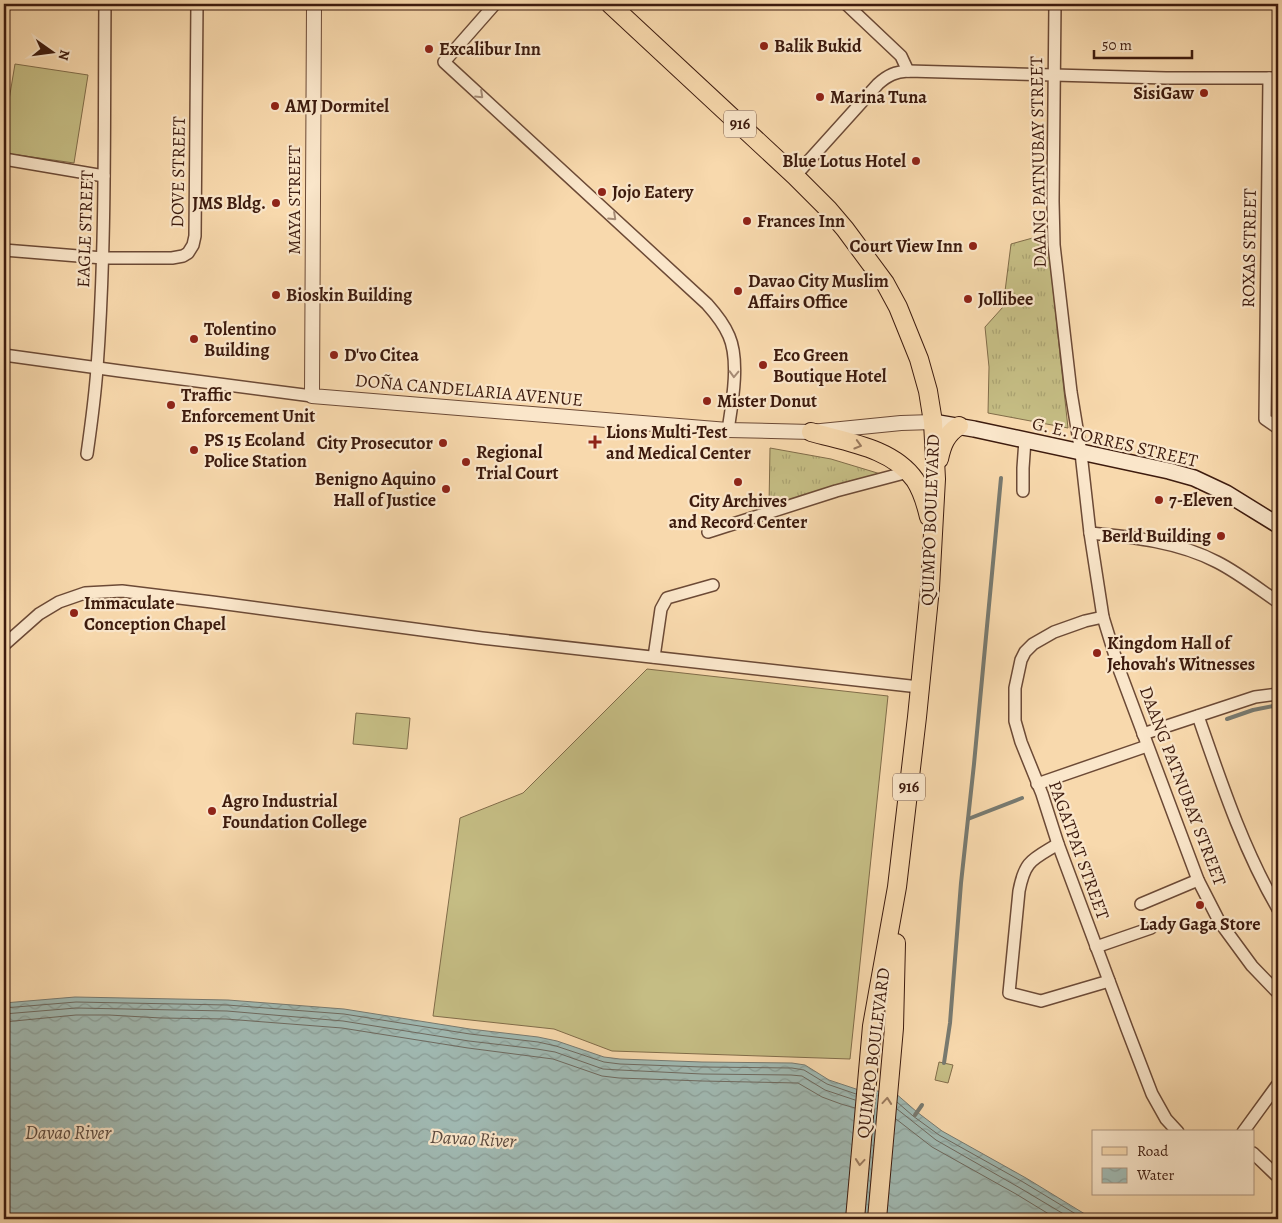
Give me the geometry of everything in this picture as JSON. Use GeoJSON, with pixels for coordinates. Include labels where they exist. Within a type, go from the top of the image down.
{"type":"FeatureCollection","features":[{"type":"Feature","properties":{"kind":"main road","name":"QUIMPO BOULEVARD"},"geometry":{"type":"LineString","coordinates":[[610,4],[795,176],[845,229],[885,283],[892,296],[919,359],[926,385],[933,422],[936,480],[930,588],[897,887],[872,1026],[855,1219]]}},
{"type":"Feature","properties":{"kind":"main road","name":"G. E. TORRES STREET"},"geometry":{"type":"LineString","coordinates":[[933,422],[1169,470],[1194,478],[1226,493],[1278,525]]}},
{"type":"Feature","properties":{"kind":"main road"},"geometry":{"type":"LineString","coordinates":[[936,480],[944,442],[949,434],[959,426]]}},
{"type":"Feature","properties":{"kind":"main road"},"geometry":{"type":"LineString","coordinates":[[811,432],[863,446],[892,459],[915,480],[923,497],[933,530]]}},
{"type":"Feature","properties":{"kind":"main road","name":"QUIMPO BOULEVARD"},"geometry":{"type":"LineString","coordinates":[[877,1219],[894,1028],[897,887]]}},
{"type":"Feature","properties":{"kind":"street","name":"EAGLE STREET"},"geometry":{"type":"LineString","coordinates":[[87,454],[97,368],[103,258],[105,4]]}},
{"type":"Feature","properties":{"kind":"street","name":"DOVE STREET"},"geometry":{"type":"LineString","coordinates":[[4,250],[103,258],[172,258],[188,253],[196,236],[197,4]]}},
{"type":"Feature","properties":{"kind":"street","name":"MAYA STREET"},"geometry":{"type":"LineString","coordinates":[[312,396],[314,4]]}},
{"type":"Feature","properties":{"kind":"street"},"geometry":{"type":"LineString","coordinates":[[496,4],[444,62],[700,297],[716,314],[730,338],[733,350],[732,402],[728,430]]}},
{"type":"Feature","properties":{"kind":"street"},"geometry":{"type":"LineString","coordinates":[[846,4],[893,47],[901,56],[908,71]]}},
{"type":"Feature","properties":{"kind":"street","name":"DAANG PATNUBAY STREET"},"geometry":{"type":"LineString","coordinates":[[1055,4],[1054,245],[1071,392],[1103,616],[1119,669],[1198,880],[1219,922],[1252,966],[1278,993]]}},
{"type":"Feature","properties":{"kind":"street"},"geometry":{"type":"LineString","coordinates":[[795,176],[884,78],[891,74],[908,71],[1274,78]]}},
{"type":"Feature","properties":{"kind":"street","name":"ROXAS STREET"},"geometry":{"type":"LineString","coordinates":[[1274,78],[1265,419],[1278,428]]}},
{"type":"Feature","properties":{"kind":"street"},"geometry":{"type":"LineString","coordinates":[[4,159],[104,176]]}},
{"type":"Feature","properties":{"kind":"street","name":"DOÑA CANDELARIA AVENUE"},"geometry":{"type":"LineString","coordinates":[[4,355],[312,396],[728,430],[811,432],[901,423],[933,422]]}},
{"type":"Feature","properties":{"kind":"street"},"geometry":{"type":"LineString","coordinates":[[1023,491],[1025,440]]}},
{"type":"Feature","properties":{"kind":"street"},"geometry":{"type":"LineString","coordinates":[[708,532],[827,494],[908,472]]}},
{"type":"Feature","properties":{"kind":"street"},"geometry":{"type":"LineString","coordinates":[[1090,533],[1156,542],[1208,558],[1229,569],[1278,602]]}},
{"type":"Feature","properties":{"kind":"street"},"geometry":{"type":"LineString","coordinates":[[654,657],[661,609],[667,598],[713,585]]}},
{"type":"Feature","properties":{"kind":"street"},"geometry":{"type":"LineString","coordinates":[[4,645],[39,614],[59,602],[85,593],[122,592],[482,638],[919,687]]}},
{"type":"Feature","properties":{"kind":"street","name":"PAGATPAT STREET"},"geometry":{"type":"LineString","coordinates":[[1103,616],[1054,632],[1025,652],[1020,660],[1015,688],[1015,721],[1058,844],[1152,1094],[1166,1118],[1176,1130]]}},
{"type":"Feature","properties":{"kind":"street"},"geometry":{"type":"LineString","coordinates":[[1143,734],[1255,697],[1278,694]]}},
{"type":"Feature","properties":{"kind":"street"},"geometry":{"type":"LineString","coordinates":[[1198,716],[1237,824],[1253,861],[1278,909]]}},
{"type":"Feature","properties":{"kind":"street"},"geometry":{"type":"LineString","coordinates":[[1037,784],[1147,746]]}},
{"type":"Feature","properties":{"kind":"street"},"geometry":{"type":"LineString","coordinates":[[1058,844],[1032,860],[1021,878],[1009,993],[1041,1001],[1109,981]]}},
{"type":"Feature","properties":{"kind":"street"},"geometry":{"type":"LineString","coordinates":[[1141,904],[1198,880]]}},
{"type":"Feature","properties":{"kind":"street"},"geometry":{"type":"LineString","coordinates":[[1096,947],[1151,928]]}},
{"type":"Feature","properties":{"kind":"street"},"geometry":{"type":"LineString","coordinates":[[1245,1130],[1277,1090]]}},
{"type":"Feature","properties":{"kind":"street"},"geometry":{"type":"LineString","coordinates":[[1254,1154],[1278,1177]]}},
{"type":"Feature","properties":{"kind":"green space"},"geometry":{"type":"Polygon","coordinates":[[[15,64],[88,75],[74,163],[4,153],[4,130],[15,64]]]}},
{"type":"Feature","properties":{"kind":"green space"},"geometry":{"type":"Polygon","coordinates":[[[1047,234],[1068,428],[988,413],[989,367],[985,327],[1003,307],[1011,244],[1047,234]]]}},
{"type":"Feature","properties":{"kind":"green space"},"geometry":{"type":"Polygon","coordinates":[[[770,448],[831,459],[884,475],[769,506],[770,448]]]}},
{"type":"Feature","properties":{"kind":"green space"},"geometry":{"type":"Polygon","coordinates":[[[647,669],[888,696],[850,1059],[612,1051],[554,1029],[433,1016],[460,818],[523,793],[647,669]]]}},
{"type":"Feature","properties":{"kind":"green space"},"geometry":{"type":"Polygon","coordinates":[[[356,713],[410,718],[407,749],[353,744],[356,713]]]}},
{"type":"Feature","properties":{"kind":"green space"},"geometry":{"type":"Polygon","coordinates":[[[939,1062],[953,1065],[948,1083],[935,1080],[939,1062]]]}},
{"type":"Feature","properties":{"kind":"water","name":"Davao River"},"geometry":{"type":"Polygon","coordinates":[[[75,997],[228,1000],[344,1009],[470,1029],[538,1037],[557,1041],[604,1057],[620,1059],[792,1063],[805,1065],[829,1080],[859,1090],[894,1092],[942,1131],[1026,1178],[1093,1219],[4,1219],[4,1003],[75,997]]]}},
{"type":"Feature","properties":{"kind":"waterway"},"geometry":{"type":"LineString","coordinates":[[944,1063],[950,1023],[961,883],[1001,478]]}},
{"type":"Feature","properties":{"kind":"waterway"},"geometry":{"type":"LineString","coordinates":[[1227,719],[1253,710],[1278,705]]}},
{"type":"Feature","properties":{"kind":"waterway"},"geometry":{"type":"LineString","coordinates":[[968,819],[1022,798]]}},
{"type":"Feature","properties":{"kind":"waterway"},"geometry":{"type":"LineString","coordinates":[[915,1115],[922,1105]]}},
{"type":"Feature","properties":{"kind":"place","name":"Balik Bukid"},"geometry":{"type":"Point","coordinates":[764,46]}},
{"type":"Feature","properties":{"kind":"place","name":"Excalibur Inn"},"geometry":{"type":"Point","coordinates":[429,49]}},
{"type":"Feature","properties":{"kind":"place","name":"SisiGaw"},"geometry":{"type":"Point","coordinates":[1204,93]}},
{"type":"Feature","properties":{"kind":"place","name":"Marina Tuna"},"geometry":{"type":"Point","coordinates":[820,97]}},
{"type":"Feature","properties":{"kind":"place","name":"AMJ Dormitel"},"geometry":{"type":"Point","coordinates":[275,106]}},
{"type":"Feature","properties":{"kind":"place","name":"Blue Lotus Hotel"},"geometry":{"type":"Point","coordinates":[916,161]}},
{"type":"Feature","properties":{"kind":"place","name":"Jojo Eatery"},"geometry":{"type":"Point","coordinates":[602,192]}},
{"type":"Feature","properties":{"kind":"place","name":"JMS Bldg."},"geometry":{"type":"Point","coordinates":[276,203]}},
{"type":"Feature","properties":{"kind":"place","name":"Frances Inn"},"geometry":{"type":"Point","coordinates":[747,221]}},
{"type":"Feature","properties":{"kind":"place","name":"Court View Inn"},"geometry":{"type":"Point","coordinates":[973,246]}},
{"type":"Feature","properties":{"kind":"place","name":"Davao City Muslim Affairs Office"},"geometry":{"type":"Point","coordinates":[738,291]}},
{"type":"Feature","properties":{"kind":"place","name":"Bioskin Building"},"geometry":{"type":"Point","coordinates":[276,295]}},
{"type":"Feature","properties":{"kind":"place","name":"Jollibee"},"geometry":{"type":"Point","coordinates":[968,299]}},
{"type":"Feature","properties":{"kind":"place","name":"Tolentino Building"},"geometry":{"type":"Point","coordinates":[194,339]}},
{"type":"Feature","properties":{"kind":"place","name":"D'vo Citea"},"geometry":{"type":"Point","coordinates":[334,355]}},
{"type":"Feature","properties":{"kind":"place","name":"Eco Green Boutique Hotel"},"geometry":{"type":"Point","coordinates":[763,365]}},
{"type":"Feature","properties":{"kind":"place","name":"Mister Donut"},"geometry":{"type":"Point","coordinates":[707,401]}},
{"type":"Feature","properties":{"kind":"place","name":"Traffic Enforcement Unit"},"geometry":{"type":"Point","coordinates":[171,405]}},
{"type":"Feature","properties":{"kind":"place","name":"Lions Multi-Test and Medical Center"},"geometry":{"type":"Point","coordinates":[595,442]}},
{"type":"Feature","properties":{"kind":"place","name":"City Prosecutor"},"geometry":{"type":"Point","coordinates":[443,443]}},
{"type":"Feature","properties":{"kind":"place","name":"PS 15 Ecoland Police Station"},"geometry":{"type":"Point","coordinates":[194,450]}},
{"type":"Feature","properties":{"kind":"place","name":"Regional Trial Court"},"geometry":{"type":"Point","coordinates":[466,462]}},
{"type":"Feature","properties":{"kind":"place","name":"City Archives and Record Center"},"geometry":{"type":"Point","coordinates":[738,482]}},
{"type":"Feature","properties":{"kind":"place","name":"Benigno Aquino Hall of Justice"},"geometry":{"type":"Point","coordinates":[446,489]}},
{"type":"Feature","properties":{"kind":"place","name":"7-Eleven"},"geometry":{"type":"Point","coordinates":[1159,500]}},
{"type":"Feature","properties":{"kind":"place","name":"Berld Building"},"geometry":{"type":"Point","coordinates":[1221,536]}},
{"type":"Feature","properties":{"kind":"place","name":"Immaculate Conception Chapel"},"geometry":{"type":"Point","coordinates":[74,613]}},
{"type":"Feature","properties":{"kind":"place","name":"Kingdom Hall of Jehovah's Witnesses"},"geometry":{"type":"Point","coordinates":[1097,653]}},
{"type":"Feature","properties":{"kind":"place","name":"Agro Industrial Foundation College"},"geometry":{"type":"Point","coordinates":[212,811]}},
{"type":"Feature","properties":{"kind":"place","name":"Lady Gaga Store"},"geometry":{"type":"Point","coordinates":[1200,905]}}]}
